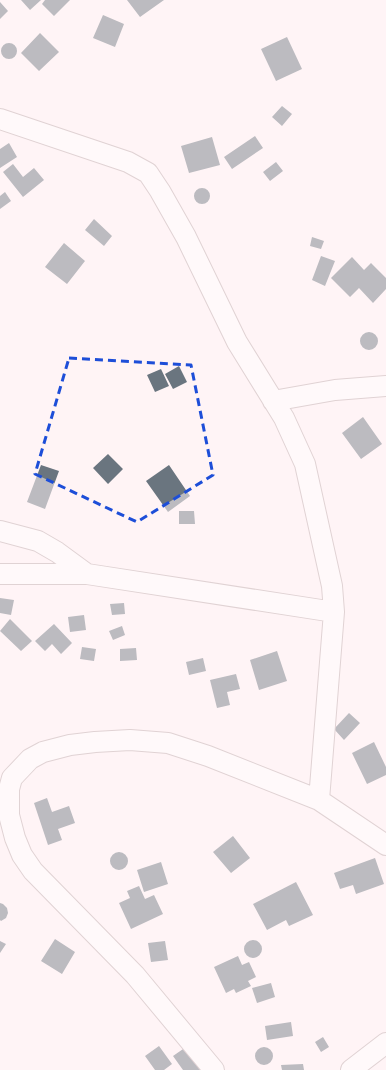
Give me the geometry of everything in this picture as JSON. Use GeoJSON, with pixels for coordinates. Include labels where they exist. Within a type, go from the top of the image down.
{"type":"FeatureCollection","features":[{"type":"Feature","properties":{"kind":"street"},"geometry":{"type":"LineString","coordinates":[[0,119],[128,162],[148,173],[160,190],[186,238],[237,342],[273,401],[295,441],[305,464],[332,586],[334,612],[319,800]]}},
{"type":"Feature","properties":{"kind":"street"},"geometry":{"type":"LineString","coordinates":[[273,401],[335,390],[386,386]]}},
{"type":"Feature","properties":{"kind":"street"},"geometry":{"type":"LineString","coordinates":[[0,531],[38,541],[57,552],[86,574]]}},
{"type":"Feature","properties":{"kind":"street"},"geometry":{"type":"LineString","coordinates":[[0,574],[86,574],[334,612]]}},
{"type":"Feature","properties":{"kind":"street"},"geometry":{"type":"LineString","coordinates":[[214,1070],[135,975],[33,872],[22,855],[15,838],[9,815],[9,789],[12,778],[30,759],[42,752],[76,744],[130,740],[168,743],[256,774],[319,800],[386,845]]}},
{"type":"Feature","properties":{"kind":"street"},"geometry":{"type":"LineString","coordinates":[[361,1067],[386,1042]]}},
{"type":"Feature","properties":{"kind":"highlighted area"},"geometry":{"type":"Polygon","coordinates":[[[69,358],[191,365],[213,475],[137,522],[35,474],[69,358]]]}},
{"type":"Feature","properties":{"kind":"building"},"geometry":{"type":"Polygon","coordinates":[[[21,0],[41,0],[30,10],[21,0]]]}},
{"type":"Feature","properties":{"kind":"building"},"geometry":{"type":"Polygon","coordinates":[[[45,0],[70,0],[54,16],[42,4],[45,0]]]}},
{"type":"Feature","properties":{"kind":"building"},"geometry":{"type":"Polygon","coordinates":[[[127,0],[164,0],[140,17],[127,0]]]}},
{"type":"Feature","properties":{"kind":"building"},"geometry":{"type":"Polygon","coordinates":[[[0,2],[8,11],[0,19],[0,2]]]}},
{"type":"Feature","properties":{"kind":"building"},"geometry":{"type":"Polygon","coordinates":[[[103,15],[124,24],[115,47],[93,38],[103,15]]]}},
{"type":"Feature","properties":{"kind":"building"},"geometry":{"type":"Polygon","coordinates":[[[40,33],[59,52],[39,71],[21,53],[40,33]]]}},
{"type":"Feature","properties":{"kind":"building"},"geometry":{"type":"Polygon","coordinates":[[[287,37],[302,69],[276,81],[261,49],[287,37]]]}},
{"type":"Feature","properties":{"kind":"building"},"geometry":{"type":"Polygon","coordinates":[[[6,43],[12,43],[17,48],[15,57],[12,59],[6,59],[1,54],[1,48],[6,43]]]}},
{"type":"Feature","properties":{"kind":"building"},"geometry":{"type":"Polygon","coordinates":[[[282,106],[292,114],[282,126],[272,117],[282,106]]]}},
{"type":"Feature","properties":{"kind":"building"},"geometry":{"type":"Polygon","coordinates":[[[255,136],[263,148],[232,169],[224,157],[255,136]]]}},
{"type":"Feature","properties":{"kind":"building"},"geometry":{"type":"Polygon","coordinates":[[[212,137],[220,165],[189,173],[181,146],[212,137]]]}},
{"type":"Feature","properties":{"kind":"building"},"geometry":{"type":"Polygon","coordinates":[[[9,143],[17,157],[0,168],[0,149],[9,143]]]}},
{"type":"Feature","properties":{"kind":"building"},"geometry":{"type":"Polygon","coordinates":[[[276,162],[283,171],[270,181],[263,172],[276,162]]]}},
{"type":"Feature","properties":{"kind":"building"},"geometry":{"type":"Polygon","coordinates":[[[13,164],[23,177],[34,168],[44,180],[23,197],[3,172],[13,164]]]}},
{"type":"Feature","properties":{"kind":"building"},"geometry":{"type":"Polygon","coordinates":[[[199,188],[205,188],[210,193],[208,202],[205,204],[199,204],[194,199],[194,193],[199,188]]]}},
{"type":"Feature","properties":{"kind":"building"},"geometry":{"type":"Polygon","coordinates":[[[5,192],[11,201],[0,209],[0,196],[5,192]]]}},
{"type":"Feature","properties":{"kind":"building"},"geometry":{"type":"Polygon","coordinates":[[[94,219],[112,236],[104,246],[85,230],[94,219]]]}},
{"type":"Feature","properties":{"kind":"building"},"geometry":{"type":"Polygon","coordinates":[[[312,237],[324,241],[321,249],[310,246],[312,237]]]}},
{"type":"Feature","properties":{"kind":"building"},"geometry":{"type":"Polygon","coordinates":[[[64,243],[85,261],[67,284],[45,267],[64,243]]]}},
{"type":"Feature","properties":{"kind":"building"},"geometry":{"type":"Polygon","coordinates":[[[321,256],[335,261],[325,286],[312,280],[321,256]]]}},
{"type":"Feature","properties":{"kind":"building"},"geometry":{"type":"Polygon","coordinates":[[[352,257],[364,270],[371,263],[386,278],[386,289],[373,303],[359,288],[350,297],[331,278],[352,257]]]}},
{"type":"Feature","properties":{"kind":"building"},"geometry":{"type":"Polygon","coordinates":[[[369,332],[375,335],[378,341],[375,347],[369,350],[363,347],[360,341],[363,335],[369,332]]]}},
{"type":"Feature","properties":{"kind":"building"},"geometry":{"type":"Polygon","coordinates":[[[179,366],[187,382],[173,389],[165,374],[179,366]]]}},
{"type":"Feature","properties":{"kind":"building"},"geometry":{"type":"Polygon","coordinates":[[[161,369],[169,386],[155,392],[147,375],[161,369]]]}},
{"type":"Feature","properties":{"kind":"building"},"geometry":{"type":"Polygon","coordinates":[[[363,417],[382,444],[361,459],[342,433],[363,417]]]}},
{"type":"Feature","properties":{"kind":"building"},"geometry":{"type":"Polygon","coordinates":[[[108,454],[123,469],[108,484],[93,468],[108,454]]]}},
{"type":"Feature","properties":{"kind":"building"},"geometry":{"type":"Polygon","coordinates":[[[41,465],[59,471],[45,509],[27,502],[41,465]]]}},
{"type":"Feature","properties":{"kind":"building"},"geometry":{"type":"Polygon","coordinates":[[[169,465],[190,496],[168,512],[146,481],[169,465]]]}},
{"type":"Feature","properties":{"kind":"building"},"geometry":{"type":"Polygon","coordinates":[[[179,511],[194,511],[195,524],[179,524],[179,511]]]}},
{"type":"Feature","properties":{"kind":"building"},"geometry":{"type":"Polygon","coordinates":[[[0,598],[14,600],[11,615],[0,613],[0,598]]]}},
{"type":"Feature","properties":{"kind":"building"},"geometry":{"type":"Polygon","coordinates":[[[124,603],[125,614],[112,615],[110,604],[124,603]]]}},
{"type":"Feature","properties":{"kind":"building"},"geometry":{"type":"Polygon","coordinates":[[[84,615],[86,630],[70,632],[68,617],[84,615]]]}},
{"type":"Feature","properties":{"kind":"building"},"geometry":{"type":"Polygon","coordinates":[[[10,619],[32,641],[21,651],[0,631],[10,619]]]}},
{"type":"Feature","properties":{"kind":"building"},"geometry":{"type":"Polygon","coordinates":[[[54,624],[72,643],[61,654],[52,644],[45,651],[35,641],[54,624]]]}},
{"type":"Feature","properties":{"kind":"building"},"geometry":{"type":"Polygon","coordinates":[[[122,626],[125,635],[113,640],[109,631],[122,626]]]}},
{"type":"Feature","properties":{"kind":"building"},"geometry":{"type":"Polygon","coordinates":[[[82,647],[96,649],[94,661],[80,659],[82,647]]]}},
{"type":"Feature","properties":{"kind":"building"},"geometry":{"type":"Polygon","coordinates":[[[136,648],[137,660],[120,661],[120,649],[136,648]]]}},
{"type":"Feature","properties":{"kind":"building"},"geometry":{"type":"Polygon","coordinates":[[[277,651],[287,681],[259,690],[250,660],[277,651]]]}},
{"type":"Feature","properties":{"kind":"building"},"geometry":{"type":"Polygon","coordinates":[[[203,658],[206,671],[189,675],[186,662],[203,658]]]}},
{"type":"Feature","properties":{"kind":"building"},"geometry":{"type":"Polygon","coordinates":[[[236,674],[240,689],[227,692],[230,705],[217,708],[210,680],[236,674]]]}},
{"type":"Feature","properties":{"kind":"building"},"geometry":{"type":"Polygon","coordinates":[[[349,713],[360,723],[344,740],[334,729],[349,713]]]}},
{"type":"Feature","properties":{"kind":"building"},"geometry":{"type":"Polygon","coordinates":[[[374,742],[386,767],[386,775],[367,784],[352,753],[374,742]]]}},
{"type":"Feature","properties":{"kind":"building"},"geometry":{"type":"Polygon","coordinates":[[[47,798],[52,812],[69,806],[75,823],[58,829],[62,840],[48,845],[34,803],[47,798]]]}},
{"type":"Feature","properties":{"kind":"building"},"geometry":{"type":"Polygon","coordinates":[[[233,836],[250,858],[231,873],[213,852],[233,836]]]}},
{"type":"Feature","properties":{"kind":"building"},"geometry":{"type":"Polygon","coordinates":[[[119,852],[125,855],[128,861],[125,867],[119,870],[113,867],[110,861],[113,855],[119,852]]]}},
{"type":"Feature","properties":{"kind":"building"},"geometry":{"type":"Polygon","coordinates":[[[375,858],[384,884],[356,894],[353,885],[340,889],[334,873],[375,858]]]}},
{"type":"Feature","properties":{"kind":"building"},"geometry":{"type":"Polygon","coordinates":[[[161,862],[168,884],[144,892],[137,870],[161,862]]]}},
{"type":"Feature","properties":{"kind":"building"},"geometry":{"type":"Polygon","coordinates":[[[296,882],[313,915],[289,926],[286,920],[267,930],[253,904],[296,882]]]}},
{"type":"Feature","properties":{"kind":"building"},"geometry":{"type":"Polygon","coordinates":[[[139,886],[145,899],[154,895],[163,914],[131,929],[119,903],[130,898],[127,891],[139,886]]]}},
{"type":"Feature","properties":{"kind":"building"},"geometry":{"type":"Polygon","coordinates":[[[0,903],[7,908],[8,913],[6,918],[1,921],[0,920],[0,903]]]}},
{"type":"Feature","properties":{"kind":"building"},"geometry":{"type":"Polygon","coordinates":[[[55,939],[75,952],[62,974],[41,961],[55,939]]]}},
{"type":"Feature","properties":{"kind":"building"},"geometry":{"type":"Polygon","coordinates":[[[253,940],[259,943],[262,949],[259,955],[253,958],[247,955],[244,949],[247,943],[253,940]]]}},
{"type":"Feature","properties":{"kind":"building"},"geometry":{"type":"Polygon","coordinates":[[[0,941],[6,944],[0,953],[0,941]]]}},
{"type":"Feature","properties":{"kind":"building"},"geometry":{"type":"Polygon","coordinates":[[[165,941],[168,960],[151,962],[148,943],[165,941]]]}},
{"type":"Feature","properties":{"kind":"building"},"geometry":{"type":"Polygon","coordinates":[[[238,956],[242,965],[249,962],[256,977],[248,981],[251,986],[236,993],[234,989],[226,993],[214,967],[238,956]]]}},
{"type":"Feature","properties":{"kind":"building"},"geometry":{"type":"Polygon","coordinates":[[[271,983],[275,997],[257,1003],[252,988],[271,983]]]}},
{"type":"Feature","properties":{"kind":"building"},"geometry":{"type":"Polygon","coordinates":[[[291,1022],[293,1036],[267,1040],[265,1026],[291,1022]]]}},
{"type":"Feature","properties":{"kind":"building"},"geometry":{"type":"Polygon","coordinates":[[[323,1037],[329,1047],[321,1052],[315,1042],[323,1037]]]}},
{"type":"Feature","properties":{"kind":"building"},"geometry":{"type":"Polygon","coordinates":[[[159,1046],[172,1064],[164,1070],[155,1070],[145,1056],[159,1046]]]}},
{"type":"Feature","properties":{"kind":"building"},"geometry":{"type":"Polygon","coordinates":[[[186,1047],[201,1069],[200,1070],[183,1070],[173,1056],[186,1047]]]}},
{"type":"Feature","properties":{"kind":"building"},"geometry":{"type":"Polygon","coordinates":[[[264,1047],[270,1050],[273,1056],[270,1062],[264,1065],[258,1062],[255,1056],[258,1050],[264,1047]]]}},
{"type":"Feature","properties":{"kind":"building"},"geometry":{"type":"Polygon","coordinates":[[[303,1064],[304,1070],[282,1070],[281,1065],[303,1064]]]}}]}
